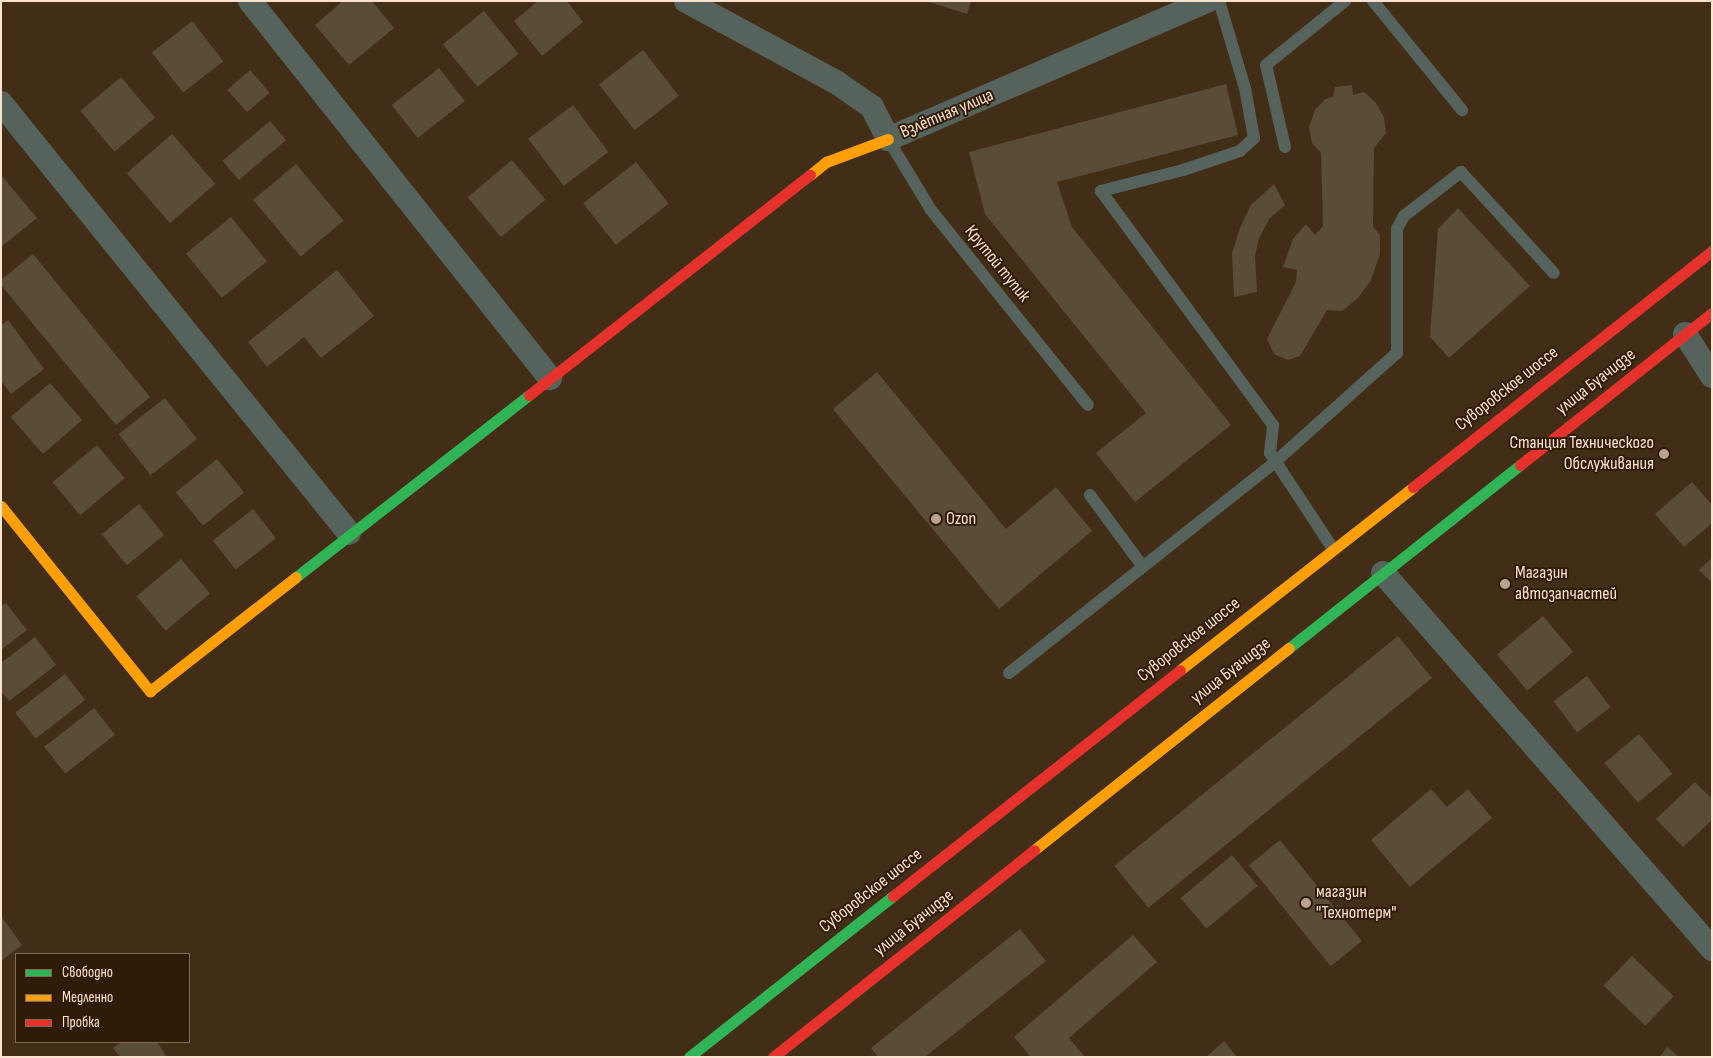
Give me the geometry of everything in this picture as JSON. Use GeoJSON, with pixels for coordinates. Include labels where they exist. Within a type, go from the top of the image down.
{"type":"FeatureCollection","features":[{"type":"Feature","properties":{"kind":"main road"},"geometry":{"type":"LineString","coordinates":[[1,506],[150,691],[349,533],[826,162],[888,139]]}},
{"type":"Feature","properties":{"kind":"main road","name":"Суворовское шоссе"},"geometry":{"type":"LineString","coordinates":[[689,1057],[1712,251]]}},
{"type":"Feature","properties":{"kind":"main road","name":"улица Буачидзе"},"geometry":{"type":"LineString","coordinates":[[774,1056],[1712,312]]}},
{"type":"Feature","properties":{"kind":"street"},"geometry":{"type":"LineString","coordinates":[[250,1],[550,378]]}},
{"type":"Feature","properties":{"kind":"street","name":"Взлётная улица"},"geometry":{"type":"LineString","coordinates":[[686,1],[844,87],[872,107],[888,139],[1207,1]]}},
{"type":"Feature","properties":{"kind":"street"},"geometry":{"type":"LineString","coordinates":[[1,103],[349,533]]}},
{"type":"Feature","properties":{"kind":"street"},"geometry":{"type":"LineString","coordinates":[[1685,334],[1712,376]]}},
{"type":"Feature","properties":{"kind":"street"},"geometry":{"type":"LineString","coordinates":[[1383,573],[1712,949]]}},
{"type":"Feature","properties":{"kind":"lane"},"geometry":{"type":"LineString","coordinates":[[1219,1],[1245,88],[1254,138],[1240,151],[1183,170],[1101,191],[1273,426],[1270,452],[1333,549]]}},
{"type":"Feature","properties":{"kind":"lane"},"geometry":{"type":"LineString","coordinates":[[1284,147],[1266,65],[1345,1]]}},
{"type":"Feature","properties":{"kind":"lane"},"geometry":{"type":"LineString","coordinates":[[1374,1],[1462,110]]}},
{"type":"Feature","properties":{"kind":"lane","name":"Крутой тупик"},"geometry":{"type":"LineString","coordinates":[[888,139],[931,210],[1088,405]]}},
{"type":"Feature","properties":{"kind":"lane"},"geometry":{"type":"LineString","coordinates":[[1009,673],[1276,462],[1397,353],[1397,229],[1404,216],[1461,172],[1554,274]]}},
{"type":"Feature","properties":{"kind":"lane"},"geometry":{"type":"LineString","coordinates":[[1090,495],[1143,567]]}},
{"type":"Feature","properties":{"kind":"building"},"geometry":{"type":"Polygon","coordinates":[[[343,1],[372,1],[394,28],[349,65],[315,25],[343,1]]]}},
{"type":"Feature","properties":{"kind":"building"},"geometry":{"type":"Polygon","coordinates":[[[538,1],[567,1],[583,22],[542,56],[514,21],[538,1]]]}},
{"type":"Feature","properties":{"kind":"building"},"geometry":{"type":"Polygon","coordinates":[[[926,1],[971,1],[967,14],[926,1]]]}},
{"type":"Feature","properties":{"kind":"building"},"geometry":{"type":"Polygon","coordinates":[[[484,11],[519,54],[477,87],[443,44],[484,11]]]}},
{"type":"Feature","properties":{"kind":"building"},"geometry":{"type":"Polygon","coordinates":[[[192,21],[223,61],[183,93],[152,52],[192,21]]]}},
{"type":"Feature","properties":{"kind":"building"},"geometry":{"type":"Polygon","coordinates":[[[643,50],[679,96],[635,130],[599,84],[643,50]]]}},
{"type":"Feature","properties":{"kind":"building"},"geometry":{"type":"Polygon","coordinates":[[[439,68],[465,101],[418,138],[392,105],[439,68]]]}},
{"type":"Feature","properties":{"kind":"building"},"geometry":{"type":"Polygon","coordinates":[[[250,70],[270,93],[247,112],[227,90],[250,70]]]}},
{"type":"Feature","properties":{"kind":"building"},"geometry":{"type":"Polygon","coordinates":[[[121,77],[155,118],[114,152],[80,111],[121,77]]]}},
{"type":"Feature","properties":{"kind":"building"},"geometry":{"type":"Polygon","coordinates":[[[1226,84],[1238,135],[1057,182],[1072,227],[1231,425],[1135,502],[1096,453],[1146,413],[985,214],[969,152],[1226,84]]]}},
{"type":"Feature","properties":{"kind":"building"},"geometry":{"type":"Polygon","coordinates":[[[1352,85],[1353,95],[1364,92],[1376,103],[1384,117],[1386,133],[1374,148],[1373,227],[1380,235],[1380,254],[1371,280],[1358,298],[1342,311],[1327,310],[1300,356],[1288,360],[1274,354],[1267,339],[1296,282],[1297,270],[1283,267],[1293,239],[1306,224],[1315,235],[1323,226],[1321,153],[1312,143],[1309,127],[1315,110],[1325,99],[1333,97],[1335,87],[1352,85]]]}},
{"type":"Feature","properties":{"kind":"building"},"geometry":{"type":"Polygon","coordinates":[[[573,105],[609,152],[564,186],[528,139],[573,105]]]}},
{"type":"Feature","properties":{"kind":"building"},"geometry":{"type":"Polygon","coordinates":[[[270,121],[286,140],[239,180],[223,161],[270,121]]]}},
{"type":"Feature","properties":{"kind":"building"},"geometry":{"type":"Polygon","coordinates":[[[172,134],[215,184],[170,223],[127,173],[172,134]]]}},
{"type":"Feature","properties":{"kind":"building"},"geometry":{"type":"Polygon","coordinates":[[[512,160],[545,200],[501,237],[468,197],[512,160]]]}},
{"type":"Feature","properties":{"kind":"building"},"geometry":{"type":"Polygon","coordinates":[[[636,162],[669,204],[616,245],[583,203],[636,162]]]}},
{"type":"Feature","properties":{"kind":"building"},"geometry":{"type":"Polygon","coordinates":[[[296,164],[344,221],[301,257],[253,200],[296,164]]]}},
{"type":"Feature","properties":{"kind":"building"},"geometry":{"type":"Polygon","coordinates":[[[1,175],[37,218],[1,247],[1,175]]]}},
{"type":"Feature","properties":{"kind":"building"},"geometry":{"type":"Polygon","coordinates":[[[1274,184],[1285,205],[1270,218],[1259,238],[1255,256],[1257,292],[1234,297],[1232,253],[1240,228],[1251,205],[1274,184]]]}},
{"type":"Feature","properties":{"kind":"building"},"geometry":{"type":"Polygon","coordinates":[[[1458,208],[1530,286],[1449,358],[1430,337],[1438,229],[1458,208]]]}},
{"type":"Feature","properties":{"kind":"building"},"geometry":{"type":"Polygon","coordinates":[[[231,217],[267,261],[222,298],[186,254],[231,217]]]}},
{"type":"Feature","properties":{"kind":"building"},"geometry":{"type":"Polygon","coordinates":[[[33,254],[150,397],[116,425],[1,285],[1,280],[33,254]]]}},
{"type":"Feature","properties":{"kind":"building"},"geometry":{"type":"Polygon","coordinates":[[[337,270],[374,316],[321,358],[304,337],[267,367],[248,342],[337,270]]]}},
{"type":"Feature","properties":{"kind":"building"},"geometry":{"type":"Polygon","coordinates":[[[8,320],[44,369],[11,394],[1,381],[1,325],[8,320]]]}},
{"type":"Feature","properties":{"kind":"building"},"geometry":{"type":"Polygon","coordinates":[[[877,372],[1006,529],[1056,487],[1092,531],[999,609],[833,409],[877,372]]]}},
{"type":"Feature","properties":{"kind":"building"},"geometry":{"type":"Polygon","coordinates":[[[50,383],[82,420],[43,454],[11,417],[50,383]]]}},
{"type":"Feature","properties":{"kind":"building"},"geometry":{"type":"Polygon","coordinates":[[[165,398],[197,439],[151,475],[119,434],[165,398]]]}},
{"type":"Feature","properties":{"kind":"building"},"geometry":{"type":"Polygon","coordinates":[[[97,445],[125,478],[80,515],[53,482],[97,445]]]}},
{"type":"Feature","properties":{"kind":"building"},"geometry":{"type":"Polygon","coordinates":[[[217,459],[244,492],[203,526],[176,492],[217,459]]]}},
{"type":"Feature","properties":{"kind":"building"},"geometry":{"type":"Polygon","coordinates":[[[1692,482],[1712,505],[1712,523],[1684,547],[1655,514],[1692,482]]]}},
{"type":"Feature","properties":{"kind":"building"},"geometry":{"type":"Polygon","coordinates":[[[139,504],[164,535],[127,565],[102,534],[139,504]]]}},
{"type":"Feature","properties":{"kind":"building"},"geometry":{"type":"Polygon","coordinates":[[[253,509],[276,538],[236,570],[213,540],[253,509]]]}},
{"type":"Feature","properties":{"kind":"building"},"geometry":{"type":"Polygon","coordinates":[[[1712,558],[1712,583],[1699,570],[1712,558]]]}},
{"type":"Feature","properties":{"kind":"building"},"geometry":{"type":"Polygon","coordinates":[[[181,559],[210,593],[165,631],[137,596],[181,559]]]}},
{"type":"Feature","properties":{"kind":"building"},"geometry":{"type":"Polygon","coordinates":[[[6,603],[27,630],[1,650],[1,606],[6,603]]]}},
{"type":"Feature","properties":{"kind":"building"},"geometry":{"type":"Polygon","coordinates":[[[1543,616],[1573,652],[1527,691],[1497,655],[1543,616]]]}},
{"type":"Feature","properties":{"kind":"building"},"geometry":{"type":"Polygon","coordinates":[[[1398,636],[1432,678],[1148,908],[1114,866],[1398,636]]]}},
{"type":"Feature","properties":{"kind":"building"},"geometry":{"type":"Polygon","coordinates":[[[35,637],[56,665],[9,701],[1,691],[1,663],[35,637]]]}},
{"type":"Feature","properties":{"kind":"building"},"geometry":{"type":"Polygon","coordinates":[[[65,674],[85,700],[36,739],[15,713],[65,674]]]}},
{"type":"Feature","properties":{"kind":"building"},"geometry":{"type":"Polygon","coordinates":[[[1587,676],[1610,707],[1577,732],[1553,701],[1587,676]]]}},
{"type":"Feature","properties":{"kind":"building"},"geometry":{"type":"Polygon","coordinates":[[[94,708],[115,735],[65,774],[44,747],[94,708]]]}},
{"type":"Feature","properties":{"kind":"building"},"geometry":{"type":"Polygon","coordinates":[[[1639,734],[1672,774],[1638,803],[1605,763],[1639,734]]]}},
{"type":"Feature","properties":{"kind":"building"},"geometry":{"type":"Polygon","coordinates":[[[1695,782],[1712,799],[1712,820],[1683,847],[1656,819],[1695,782]]]}},
{"type":"Feature","properties":{"kind":"building"},"geometry":{"type":"Polygon","coordinates":[[[1431,789],[1447,807],[1468,789],[1492,818],[1410,887],[1371,840],[1431,789]]]}},
{"type":"Feature","properties":{"kind":"building","name":"магазин \"Технотерм\""},"geometry":{"type":"Polygon","coordinates":[[[1280,840],[1362,941],[1331,966],[1249,865],[1280,840]]]}},
{"type":"Feature","properties":{"kind":"building"},"geometry":{"type":"Polygon","coordinates":[[[1232,855],[1258,886],[1206,929],[1181,898],[1232,855]]]}},
{"type":"Feature","properties":{"kind":"building"},"geometry":{"type":"Polygon","coordinates":[[[1,916],[22,945],[1,961],[1,916]]]}},
{"type":"Feature","properties":{"kind":"building"},"geometry":{"type":"Polygon","coordinates":[[[1020,929],[1046,961],[925,1057],[878,1057],[871,1048],[1020,929]]]}},
{"type":"Feature","properties":{"kind":"building"},"geometry":{"type":"Polygon","coordinates":[[[1133,935],[1157,962],[1069,1038],[1085,1057],[1031,1057],[1014,1037],[1133,935]]]}},
{"type":"Feature","properties":{"kind":"building"},"geometry":{"type":"Polygon","coordinates":[[[1632,956],[1674,996],[1645,1026],[1604,985],[1632,956]]]}},
{"type":"Feature","properties":{"kind":"building"},"geometry":{"type":"Polygon","coordinates":[[[1224,1041],[1237,1057],[1206,1057],[1224,1041]]]}},
{"type":"Feature","properties":{"kind":"building"},"geometry":{"type":"Polygon","coordinates":[[[120,1043],[158,1043],[167,1057],[120,1057],[113,1048],[120,1043]]]}},
{"type":"Feature","properties":{"kind":"building"},"geometry":{"type":"Polygon","coordinates":[[[1667,1047],[1679,1057],[1660,1057],[1667,1047]]]}},
{"type":"Feature","properties":{"kind":"traffic: fast"},"geometry":{"type":"LineString","coordinates":[[296,577],[529,395]]}},
{"type":"Feature","properties":{"kind":"traffic: fast"},"geometry":{"type":"LineString","coordinates":[[1289,648],[1520,465]]}},
{"type":"Feature","properties":{"kind":"traffic: fast"},"geometry":{"type":"LineString","coordinates":[[689,1057],[893,896]]}},
{"type":"Feature","properties":{"kind":"traffic: slow"},"geometry":{"type":"LineString","coordinates":[[810,175],[826,162],[888,139]]}},
{"type":"Feature","properties":{"kind":"traffic: slow"},"geometry":{"type":"LineString","coordinates":[[1180,670],[1413,487]]}},
{"type":"Feature","properties":{"kind":"traffic: slow"},"geometry":{"type":"LineString","coordinates":[[1,506],[150,691],[296,577]]}},
{"type":"Feature","properties":{"kind":"traffic: slow"},"geometry":{"type":"LineString","coordinates":[[1034,850],[1289,648]]}},
{"type":"Feature","properties":{"kind":"traffic: jam"},"geometry":{"type":"LineString","coordinates":[[529,395],[810,175]]}},
{"type":"Feature","properties":{"kind":"traffic: jam"},"geometry":{"type":"LineString","coordinates":[[1413,487],[1712,251]]}},
{"type":"Feature","properties":{"kind":"traffic: jam"},"geometry":{"type":"LineString","coordinates":[[1520,465],[1712,313]]}},
{"type":"Feature","properties":{"kind":"traffic: jam"},"geometry":{"type":"LineString","coordinates":[[893,896],[1180,670]]}},
{"type":"Feature","properties":{"kind":"traffic: jam"},"geometry":{"type":"LineString","coordinates":[[773,1057],[1034,850]]}},
{"type":"Feature","properties":{"kind":"place","name":"Станция Технического Обслуживания"},"geometry":{"type":"Point","coordinates":[1664,454]}},
{"type":"Feature","properties":{"kind":"place","name":"Ozon"},"geometry":{"type":"Point","coordinates":[936,519]}},
{"type":"Feature","properties":{"kind":"place","name":"Магазин автозапчастей"},"geometry":{"type":"Point","coordinates":[1505,584]}},
{"type":"Feature","properties":{"kind":"place","name":"магазин \"Технотерм\""},"geometry":{"type":"Point","coordinates":[1306,903]}}]}
